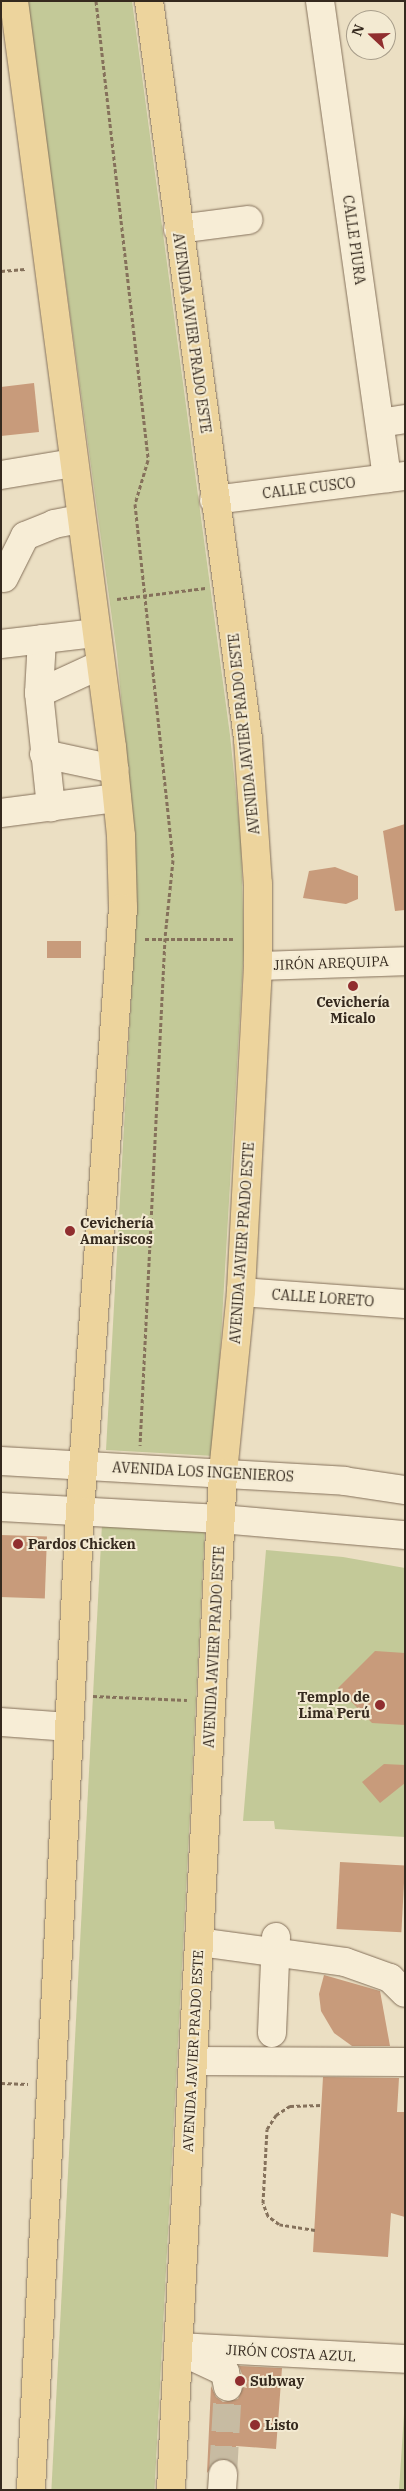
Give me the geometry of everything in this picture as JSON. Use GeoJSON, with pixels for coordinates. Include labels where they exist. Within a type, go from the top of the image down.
{"type":"FeatureCollection","features":[{"type":"Feature","properties":{"kind":"main road"},"geometry":{"type":"LineString","coordinates":[[14,1],[80,519],[118,798],[122,940],[80,1511],[31,2490]]}},
{"type":"Feature","properties":{"kind":"main road","name":"AVENIDA JAVIER PRADO ESTE"},"geometry":{"type":"LineString","coordinates":[[149,1],[253,784],[258,953],[241,1292],[221,1519],[171,2490]]}},
{"type":"Feature","properties":{"kind":"street","name":"CALLE PIURA"},"geometry":{"type":"LineString","coordinates":[[320,1],[392,421],[396,477]]}},
{"type":"Feature","properties":{"kind":"street"},"geometry":{"type":"LineString","coordinates":[[178,229],[248,220]]}},
{"type":"Feature","properties":{"kind":"street"},"geometry":{"type":"LineString","coordinates":[[1,474],[73,463]]}},
{"type":"Feature","properties":{"kind":"street","name":"CALLE CUSCO"},"geometry":{"type":"LineString","coordinates":[[214,500],[396,477]]}},
{"type":"Feature","properties":{"kind":"street"},"geometry":{"type":"LineString","coordinates":[[4,578],[25,536],[54,524],[80,519]]}},
{"type":"Feature","properties":{"kind":"street"},"geometry":{"type":"LineString","coordinates":[[1,644],[96,632]]}},
{"type":"Feature","properties":{"kind":"street"},"geometry":{"type":"LineString","coordinates":[[42,639],[39,692],[44,754],[52,807]]}},
{"type":"Feature","properties":{"kind":"street"},"geometry":{"type":"LineString","coordinates":[[39,692],[100,665]]}},
{"type":"Feature","properties":{"kind":"street"},"geometry":{"type":"LineString","coordinates":[[44,754],[114,769]]}},
{"type":"Feature","properties":{"kind":"street"},"geometry":{"type":"LineString","coordinates":[[1,813],[118,798]]}},
{"type":"Feature","properties":{"kind":"street","name":"JIRÓN AREQUIPA"},"geometry":{"type":"LineString","coordinates":[[258,953],[405,961]]}},
{"type":"Feature","properties":{"kind":"street","name":"CALLE LORETO"},"geometry":{"type":"LineString","coordinates":[[241,1292],[405,1304]]}},
{"type":"Feature","properties":{"kind":"street","name":"AVENIDA LOS INGENIEROS"},"geometry":{"type":"LineString","coordinates":[[1,1461],[344,1481],[405,1490]]}},
{"type":"Feature","properties":{"kind":"street"},"geometry":{"type":"LineString","coordinates":[[1,1506],[221,1519],[405,1535]]}},
{"type":"Feature","properties":{"kind":"street"},"geometry":{"type":"LineString","coordinates":[[1,1722],[69,1727]]}},
{"type":"Feature","properties":{"kind":"street"},"geometry":{"type":"LineString","coordinates":[[199,1935],[276,1944],[354,1947],[405,1964]]}},
{"type":"Feature","properties":{"kind":"street"},"geometry":{"type":"LineString","coordinates":[[276,1944],[375,1970],[401,1986],[405,1993]]}},
{"type":"Feature","properties":{"kind":"street"},"geometry":{"type":"LineString","coordinates":[[272,2033],[276,1944]]}},
{"type":"Feature","properties":{"kind":"street"},"geometry":{"type":"LineString","coordinates":[[193,2061],[405,2062]]}},
{"type":"Feature","properties":{"kind":"street"},"geometry":{"type":"LineString","coordinates":[[178,2348],[225,2372],[228,2386]]}},
{"type":"Feature","properties":{"kind":"street","name":"JIRÓN COSTA AZUL"},"geometry":{"type":"LineString","coordinates":[[178,2348],[405,2359]]}},
{"type":"Feature","properties":{"kind":"path"},"geometry":{"type":"LineString","coordinates":[[96,1],[148,460],[134,504],[146,594],[173,860],[165,938],[139,1468]]}},
{"type":"Feature","properties":{"kind":"path"},"geometry":{"type":"LineString","coordinates":[[92,602],[215,586]]}},
{"type":"Feature","properties":{"kind":"path"},"geometry":{"type":"LineString","coordinates":[[122,940],[165,938],[258,953]]}},
{"type":"Feature","properties":{"kind":"path"},"geometry":{"type":"LineString","coordinates":[[70,1695],[211,1702]]}},
{"type":"Feature","properties":{"kind":"path"},"geometry":{"type":"LineString","coordinates":[[315,2230],[279,2224],[268,2216],[263,2203],[267,2129],[276,2115],[290,2106],[322,2104]]}},
{"type":"Feature","properties":{"kind":"green space"},"geometry":{"type":"Polygon","coordinates":[[[27,1],[132,1],[230,735],[241,841],[244,947],[214,1456],[106,1450],[131,1000],[135,842],[117,655],[27,1]]]}},
{"type":"Feature","properties":{"kind":"green space"},"geometry":{"type":"Polygon","coordinates":[[[102,1524],[205,1529],[155,2490],[51,2490],[102,1524]]]}},
{"type":"Feature","properties":{"kind":"green space"},"geometry":{"type":"Polygon","coordinates":[[[266,1550],[343,1557],[405,1568],[405,1837],[275,1829],[274,1821],[243,1821],[266,1550]]]}},
{"type":"Feature","properties":{"kind":"green space"},"geometry":{"type":"Polygon","coordinates":[[[405,2399],[405,2490],[399,2490],[405,2399]]]}},
{"type":"Feature","properties":{"kind":"building"},"geometry":{"type":"Polygon","coordinates":[[[34,383],[39,432],[1,436],[1,387],[34,383]]]}},
{"type":"Feature","properties":{"kind":"building"},"geometry":{"type":"Polygon","coordinates":[[[405,824],[405,910],[395,911],[383,831],[405,824]]]}},
{"type":"Feature","properties":{"kind":"building"},"geometry":{"type":"Polygon","coordinates":[[[335,867],[358,876],[358,899],[346,904],[303,898],[309,871],[335,867]]]}},
{"type":"Feature","properties":{"kind":"building"},"geometry":{"type":"Polygon","coordinates":[[[47,941],[81,941],[81,958],[47,958],[47,941]]]}},
{"type":"Feature","properties":{"kind":"building"},"geometry":{"type":"Polygon","coordinates":[[[1,1535],[47,1537],[45,1599],[1,1597],[1,1535]]]}},
{"type":"Feature","properties":{"kind":"building","name":"Templo de Lima Perú"},"geometry":{"type":"Polygon","coordinates":[[[375,1651],[405,1653],[405,1725],[372,1723],[338,1688],[375,1651]]]}},
{"type":"Feature","properties":{"kind":"building"},"geometry":{"type":"Polygon","coordinates":[[[384,1764],[405,1765],[405,1783],[380,1803],[362,1782],[384,1764]]]}},
{"type":"Feature","properties":{"kind":"building"},"geometry":{"type":"Polygon","coordinates":[[[340,1862],[405,1865],[401,1932],[336,1929],[340,1862]]]}},
{"type":"Feature","properties":{"kind":"building"},"geometry":{"type":"Polygon","coordinates":[[[324,1975],[380,1991],[390,2046],[352,2046],[334,2033],[321,2011],[319,1994],[324,1975]]]}},
{"type":"Feature","properties":{"kind":"building"},"geometry":{"type":"Polygon","coordinates":[[[323,2077],[399,2078],[397,2112],[405,2112],[405,2217],[391,2213],[388,2257],[313,2252],[323,2077]]]}},
{"type":"Feature","properties":{"kind":"building"},"geometry":{"type":"Polygon","coordinates":[[[239,2366],[282,2368],[276,2449],[236,2446],[236,2465],[224,2458],[217,2460],[207,2473],[211,2386],[216,2397],[223,2402],[238,2399],[243,2387],[247,2388],[239,2366]]]}},
{"type":"Feature","properties":{"kind":"tunnel"},"geometry":{"type":"LineString","coordinates":[[223,2474],[228,2387]]}},
{"type":"Feature","properties":{"kind":"place","name":"Cevichería Micalo"},"geometry":{"type":"Point","coordinates":[353,986]}},
{"type":"Feature","properties":{"kind":"place","name":"Cevichería Amariscos"},"geometry":{"type":"Point","coordinates":[70,1231]}},
{"type":"Feature","properties":{"kind":"place","name":"Pardos Chicken"},"geometry":{"type":"Point","coordinates":[18,1544]}},
{"type":"Feature","properties":{"kind":"place","name":"Templo de Lima Perú"},"geometry":{"type":"Point","coordinates":[380,1705]}},
{"type":"Feature","properties":{"kind":"place","name":"Subway"},"geometry":{"type":"Point","coordinates":[240,2381]}},
{"type":"Feature","properties":{"kind":"place","name":"Listo"},"geometry":{"type":"Point","coordinates":[255,2425]}}]}
